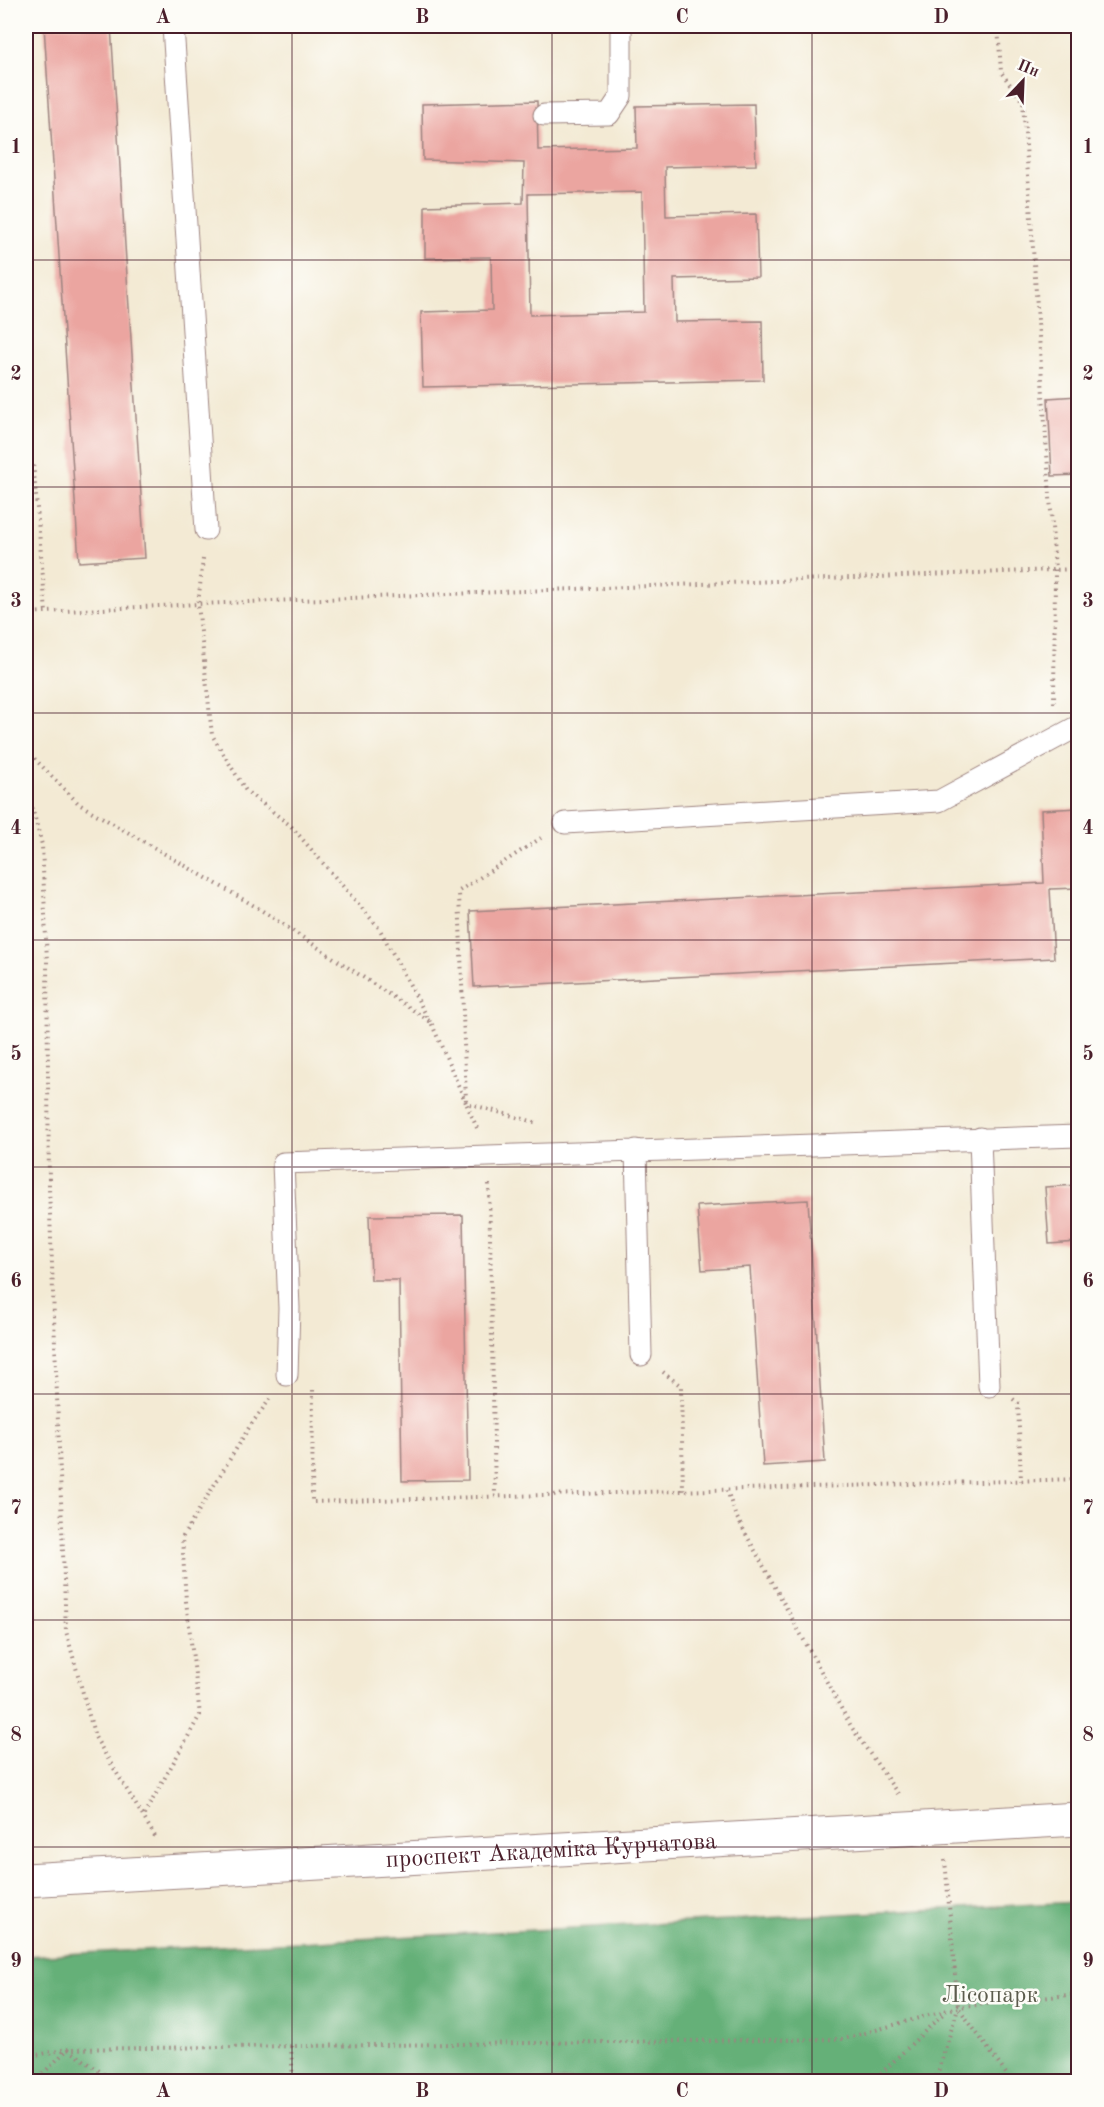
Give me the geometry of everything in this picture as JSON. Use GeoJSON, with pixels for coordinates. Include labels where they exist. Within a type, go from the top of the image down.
{"type":"FeatureCollection","features":[{"type":"Feature","properties":{"kind":"street","name":"проспект Академіка Курчатова"},"geometry":{"type":"LineString","coordinates":[[26,1880],[1078,1819]]}},
{"type":"Feature","properties":{"kind":"lane"},"geometry":{"type":"LineString","coordinates":[[173,26],[206,530]]}},
{"type":"Feature","properties":{"kind":"lane"},"geometry":{"type":"LineString","coordinates":[[544,116],[609,114],[621,96],[621,26]]}},
{"type":"Feature","properties":{"kind":"lane"},"geometry":{"type":"LineString","coordinates":[[565,823],[939,801],[1078,726]]}},
{"type":"Feature","properties":{"kind":"lane"},"geometry":{"type":"LineString","coordinates":[[287,1375],[289,1308],[283,1163],[1078,1136]]}},
{"type":"Feature","properties":{"kind":"lane"},"geometry":{"type":"LineString","coordinates":[[980,1138],[989,1386]]}},
{"type":"Feature","properties":{"kind":"lane"},"geometry":{"type":"LineString","coordinates":[[636,1150],[642,1355]]}},
{"type":"Feature","properties":{"kind":"path"},"geometry":{"type":"LineString","coordinates":[[998,26],[1001,72],[1023,102],[1055,570],[1054,739]]}},
{"type":"Feature","properties":{"kind":"path"},"geometry":{"type":"LineString","coordinates":[[26,457],[33,462],[46,612]]}},
{"type":"Feature","properties":{"kind":"path"},"geometry":{"type":"LineString","coordinates":[[206,530],[198,604],[212,735],[246,791],[291,826],[379,928],[431,1022],[466,1103],[546,1125]]}},
{"type":"Feature","properties":{"kind":"path"},"geometry":{"type":"LineString","coordinates":[[26,613],[198,604],[1078,569]]}},
{"type":"Feature","properties":{"kind":"path"},"geometry":{"type":"LineString","coordinates":[[26,750],[79,804],[258,908],[431,1022]]}},
{"type":"Feature","properties":{"kind":"path"},"geometry":{"type":"LineString","coordinates":[[26,784],[42,845],[47,961],[49,1187],[66,1631],[95,1737],[176,1872]]}},
{"type":"Feature","properties":{"kind":"path"},"geometry":{"type":"LineString","coordinates":[[642,1355],[681,1386],[683,1491]]}},
{"type":"Feature","properties":{"kind":"path"},"geometry":{"type":"LineString","coordinates":[[143,1816],[200,1715],[186,1600],[182,1538],[250,1426],[287,1375]]}},
{"type":"Feature","properties":{"kind":"path"},"geometry":{"type":"LineString","coordinates":[[989,1386],[1018,1403],[1021,1481]]}},
{"type":"Feature","properties":{"kind":"path"},"geometry":{"type":"LineString","coordinates":[[313,1388],[312,1502],[1078,1479]]}},
{"type":"Feature","properties":{"kind":"path"},"geometry":{"type":"LineString","coordinates":[[728,1490],[735,1514],[852,1728],[898,1794],[942,1826],[958,2007],[935,2082]]}},
{"type":"Feature","properties":{"kind":"path"},"geometry":{"type":"LineString","coordinates":[[26,2057],[68,2049],[844,2039],[958,2007],[1078,1994]]}},
{"type":"Feature","properties":{"kind":"path"},"geometry":{"type":"LineString","coordinates":[[958,2007],[1012,2082]]}},
{"type":"Feature","properties":{"kind":"path"},"geometry":{"type":"LineString","coordinates":[[872,2082],[948,2010]]}},
{"type":"Feature","properties":{"kind":"path"},"geometry":{"type":"LineString","coordinates":[[291,2046],[293,2082]]}},
{"type":"Feature","properties":{"kind":"path"},"geometry":{"type":"LineString","coordinates":[[34,2082],[68,2049]]}},
{"type":"Feature","properties":{"kind":"path"},"geometry":{"type":"LineString","coordinates":[[68,2049],[115,2082]]}},
{"type":"Feature","properties":{"kind":"green space"},"geometry":{"type":"Polygon","coordinates":[[[26,1439],[35,1619],[26,1622],[26,1439]]]}},
{"type":"Feature","properties":{"kind":"green space","name":"Лісопарк"},"geometry":{"type":"Polygon","coordinates":[[[1078,1902],[1078,2081],[26,2081],[26,1956],[1078,1902]]]}},
{"type":"Feature","properties":{"kind":"building"},"geometry":{"type":"Polygon","coordinates":[[[44,26],[111,26],[145,558],[79,562],[44,26]]]}},
{"type":"Feature","properties":{"kind":"building"},"geometry":{"type":"Polygon","coordinates":[[[537,101],[538,150],[637,148],[636,106],[754,104],[756,165],[665,167],[666,216],[756,214],[758,277],[674,279],[675,322],[762,321],[763,380],[423,387],[421,312],[492,310],[491,257],[425,258],[425,206],[523,203],[524,163],[423,160],[422,104],[537,101]],[[642,192],[528,194],[530,315],[644,312],[642,192]]]}},
{"type":"Feature","properties":{"kind":"building"},"geometry":{"type":"Polygon","coordinates":[[[1078,396],[1078,475],[1052,476],[1048,398],[1078,396]]]}},
{"type":"Feature","properties":{"kind":"building"},"geometry":{"type":"Polygon","coordinates":[[[1078,808],[1078,888],[1050,889],[1054,958],[474,987],[470,911],[1044,883],[1041,810],[1078,808]]]}},
{"type":"Feature","properties":{"kind":"building"},"geometry":{"type":"Polygon","coordinates":[[[1078,1185],[1078,1242],[1049,1244],[1045,1187],[1078,1185]]]}},
{"type":"Feature","properties":{"kind":"building"},"geometry":{"type":"Polygon","coordinates":[[[808,1200],[825,1462],[763,1466],[750,1267],[702,1270],[697,1206],[808,1200]]]}},
{"type":"Feature","properties":{"kind":"building"},"geometry":{"type":"Polygon","coordinates":[[[463,1215],[468,1480],[402,1481],[399,1280],[371,1280],[369,1216],[463,1215]]]}}]}
